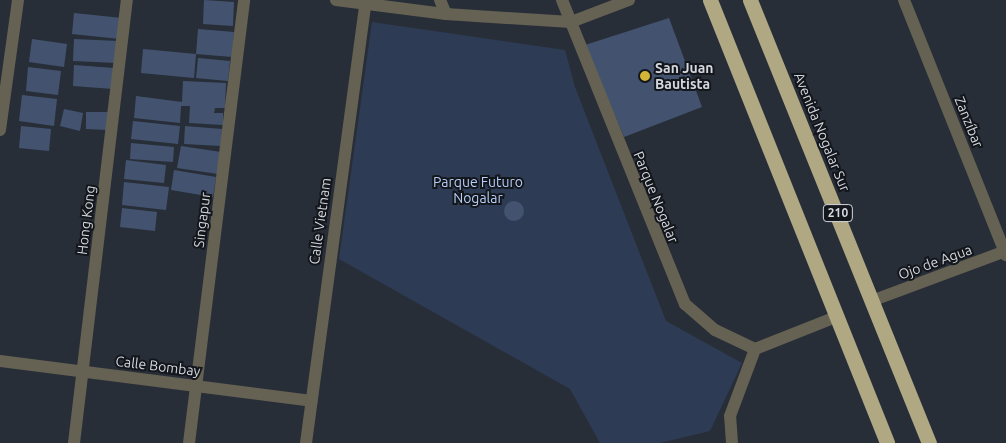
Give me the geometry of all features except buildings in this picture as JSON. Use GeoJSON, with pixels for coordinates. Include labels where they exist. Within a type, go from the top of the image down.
{"type":"FeatureCollection","features":[{"type":"Feature","properties":{"kind":"highway"},"geometry":{"type":"LineString","coordinates":[[710,0],[887,443]]}},
{"type":"Feature","properties":{"kind":"highway","name":"Avenida Nogalar Sur"},"geometry":{"type":"LineString","coordinates":[[750,0],[874,300],[929,443]]}},
{"type":"Feature","properties":{"kind":"highway"},"geometry":{"type":"LineString","coordinates":[[874,412],[877,443]]}},
{"type":"Feature","properties":{"kind":"highway"},"geometry":{"type":"LineString","coordinates":[[924,428],[935,443]]}},
{"type":"Feature","properties":{"kind":"street"},"geometry":{"type":"LineString","coordinates":[[0,130],[18,0]]}},
{"type":"Feature","properties":{"kind":"street","name":"Hong Kong"},"geometry":{"type":"LineString","coordinates":[[74,443],[127,0]]}},
{"type":"Feature","properties":{"kind":"street","name":"Singapur"},"geometry":{"type":"LineString","coordinates":[[189,443],[244,0]]}},
{"type":"Feature","properties":{"kind":"street"},"geometry":{"type":"LineString","coordinates":[[336,0],[446,14],[571,22],[629,0]]}},
{"type":"Feature","properties":{"kind":"street"},"geometry":{"type":"LineString","coordinates":[[440,0],[446,14]]}},
{"type":"Feature","properties":{"kind":"street","name":"Parque Nogalar"},"geometry":{"type":"LineString","coordinates":[[562,0],[685,304],[715,330],[755,349]]}},
{"type":"Feature","properties":{"kind":"street","name":"Zanzíbar"},"geometry":{"type":"LineString","coordinates":[[904,0],[1006,253]]}},
{"type":"Feature","properties":{"kind":"street","name":"Calle Vietnam"},"geometry":{"type":"LineString","coordinates":[[306,443],[365,4]]}},
{"type":"Feature","properties":{"kind":"street","name":"Ojo de Agua"},"geometry":{"type":"LineString","coordinates":[[874,300],[1006,253]]}},
{"type":"Feature","properties":{"kind":"street"},"geometry":{"type":"LineString","coordinates":[[732,443],[730,416],[755,349],[836,317]]}},
{"type":"Feature","properties":{"kind":"street","name":"Calle Bombay"},"geometry":{"type":"LineString","coordinates":[[0,361],[311,401]]}},
{"type":"Feature","properties":{"kind":"green space","name":"Parque Futuro Nogalar"},"geometry":{"type":"Polygon","coordinates":[[[372,22],[565,50],[575,87],[666,321],[742,363],[710,431],[660,443],[600,443],[570,389],[339,259],[372,22]]]}},
{"type":"Feature","properties":{"kind":"place","name":"San Juan Bautista"},"geometry":{"type":"Point","coordinates":[645,76]}}]}
